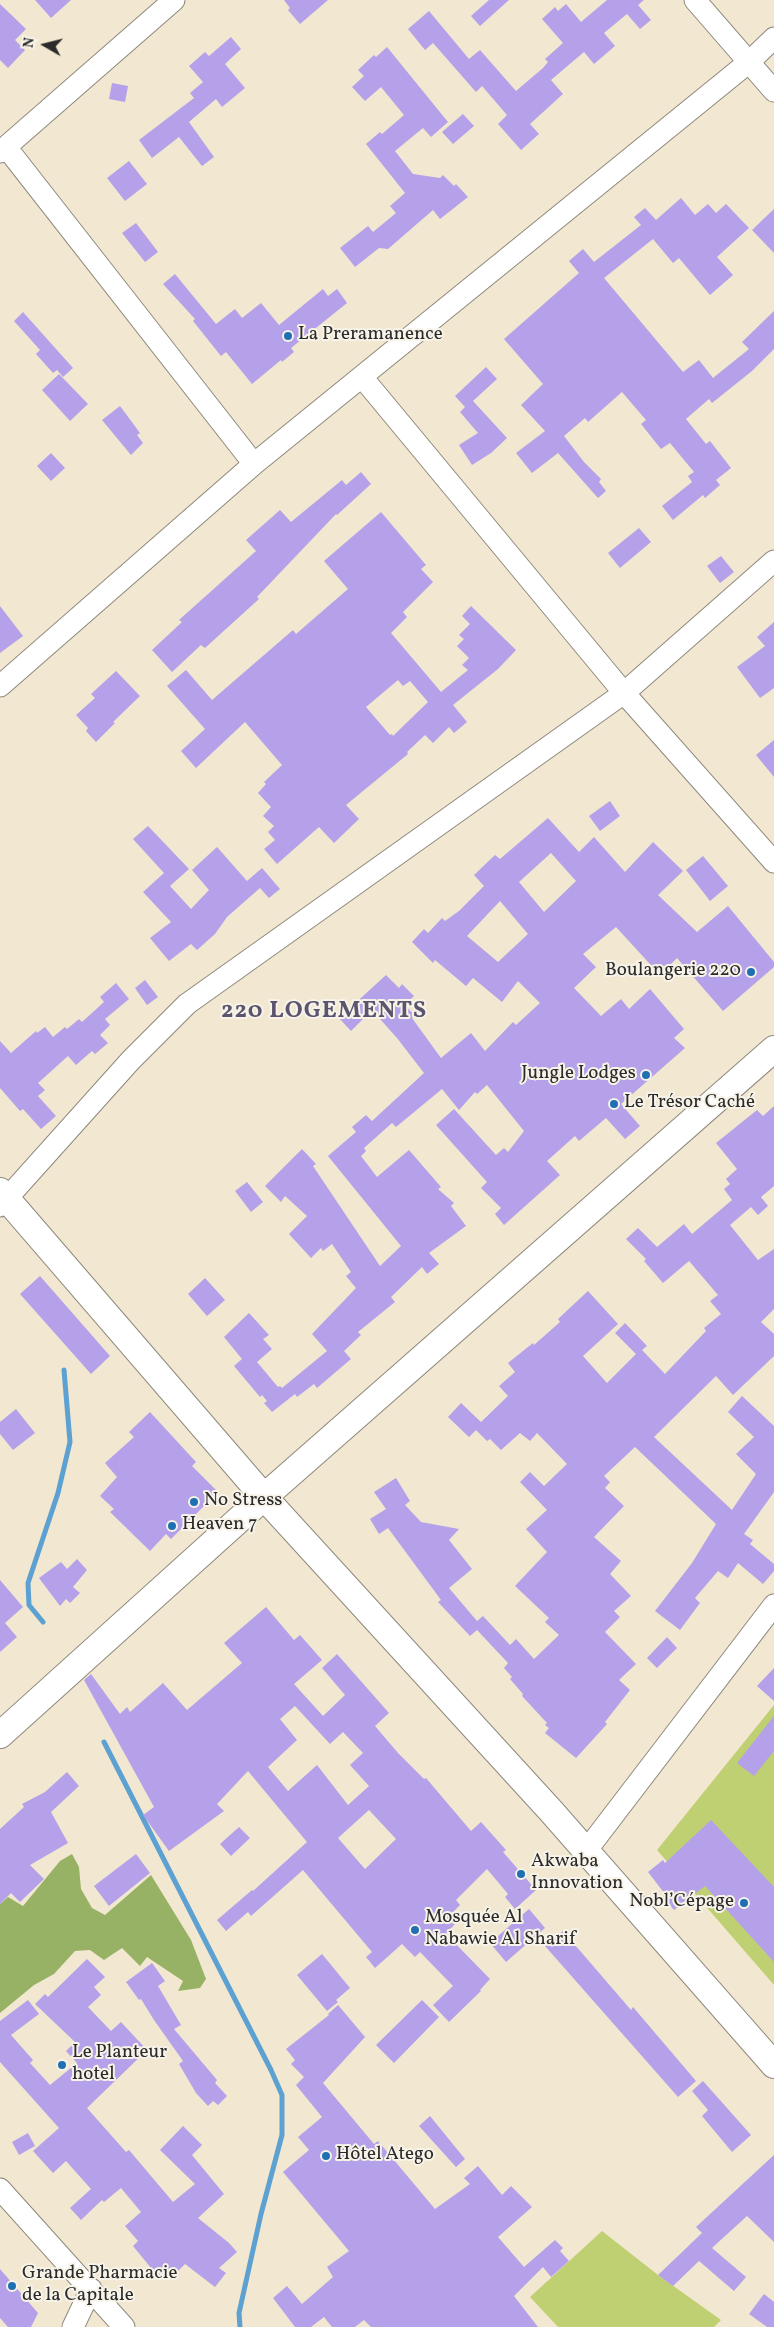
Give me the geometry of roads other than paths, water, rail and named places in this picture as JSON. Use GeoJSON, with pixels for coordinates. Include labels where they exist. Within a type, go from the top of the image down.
{"type":"FeatureCollection","features":[{"type":"Feature","properties":{"kind":"street"},"geometry":{"type":"LineString","coordinates":[[174,0],[3,149],[254,464]]}},
{"type":"Feature","properties":{"kind":"street"},"geometry":{"type":"LineString","coordinates":[[695,0],[774,90]]}},
{"type":"Feature","properties":{"kind":"street"},"geometry":{"type":"LineString","coordinates":[[0,686],[254,464],[749,62],[774,38]]}},
{"type":"Feature","properties":{"kind":"street"},"geometry":{"type":"LineString","coordinates":[[362,377],[624,693],[774,862]]}},
{"type":"Feature","properties":{"kind":"street"},"geometry":{"type":"LineString","coordinates":[[774,561],[624,693],[187,1004],[125,1066],[2,1199],[264,1497],[586,1850],[774,2065]]}},
{"type":"Feature","properties":{"kind":"street"},"geometry":{"type":"LineString","coordinates":[[0,1735],[264,1497],[774,1049]]}},
{"type":"Feature","properties":{"kind":"street"},"geometry":{"type":"LineString","coordinates":[[586,1850],[774,1605]]}},
{"type":"Feature","properties":{"kind":"street"},"geometry":{"type":"LineString","coordinates":[[0,2189],[124,2327]]}},
{"type":"Feature","properties":{"kind":"street"},"geometry":{"type":"LineString","coordinates":[[73,2327],[91,2289]]}},
{"type":"Feature","properties":{"kind":"waterway"},"geometry":{"type":"LineString","coordinates":[[43,1622],[29,1605],[28,1583],[58,1493],[70,1442],[64,1370]]}},
{"type":"Feature","properties":{"kind":"waterway"},"geometry":{"type":"LineString","coordinates":[[104,1742],[282,2095],[282,2135],[261,2214],[239,2313],[240,2327]]}},
{"type":"Feature","properties":{"kind":"place","name":"La Preramanence"},"geometry":{"type":"Point","coordinates":[288,336]}},
{"type":"Feature","properties":{"kind":"place","name":"Boulangerie 220"},"geometry":{"type":"Point","coordinates":[751,972]}},
{"type":"Feature","properties":{"kind":"place","name":"Jungle Lodges"},"geometry":{"type":"Point","coordinates":[646,1075]}},
{"type":"Feature","properties":{"kind":"place","name":"Le Trésor Caché"},"geometry":{"type":"Point","coordinates":[614,1104]}},
{"type":"Feature","properties":{"kind":"place","name":"No Stress"},"geometry":{"type":"Point","coordinates":[194,1502]}},
{"type":"Feature","properties":{"kind":"place","name":"Heaven 7"},"geometry":{"type":"Point","coordinates":[172,1526]}},
{"type":"Feature","properties":{"kind":"place","name":"Akwaba Innovation"},"geometry":{"type":"Point","coordinates":[521,1874]}},
{"type":"Feature","properties":{"kind":"place","name":"Nobl’Cépage"},"geometry":{"type":"Point","coordinates":[744,1903]}},
{"type":"Feature","properties":{"kind":"place","name":"Mosquée Al Nabawie Al Sharif"},"geometry":{"type":"Point","coordinates":[415,1930]}},
{"type":"Feature","properties":{"kind":"place","name":"Le Planteur hotel"},"geometry":{"type":"Point","coordinates":[62,2065]}},
{"type":"Feature","properties":{"kind":"place","name":"Hôtel Atego"},"geometry":{"type":"Point","coordinates":[326,2156]}},
{"type":"Feature","properties":{"kind":"place","name":"Grande Pharmacie de la Capitale"},"geometry":{"type":"Point","coordinates":[12,2286]}},
{"type":"Feature","properties":{"kind":"district","name":"220 LOGEMENTS"},"geometry":{"type":"Point","coordinates":[324,1013]}}]}
